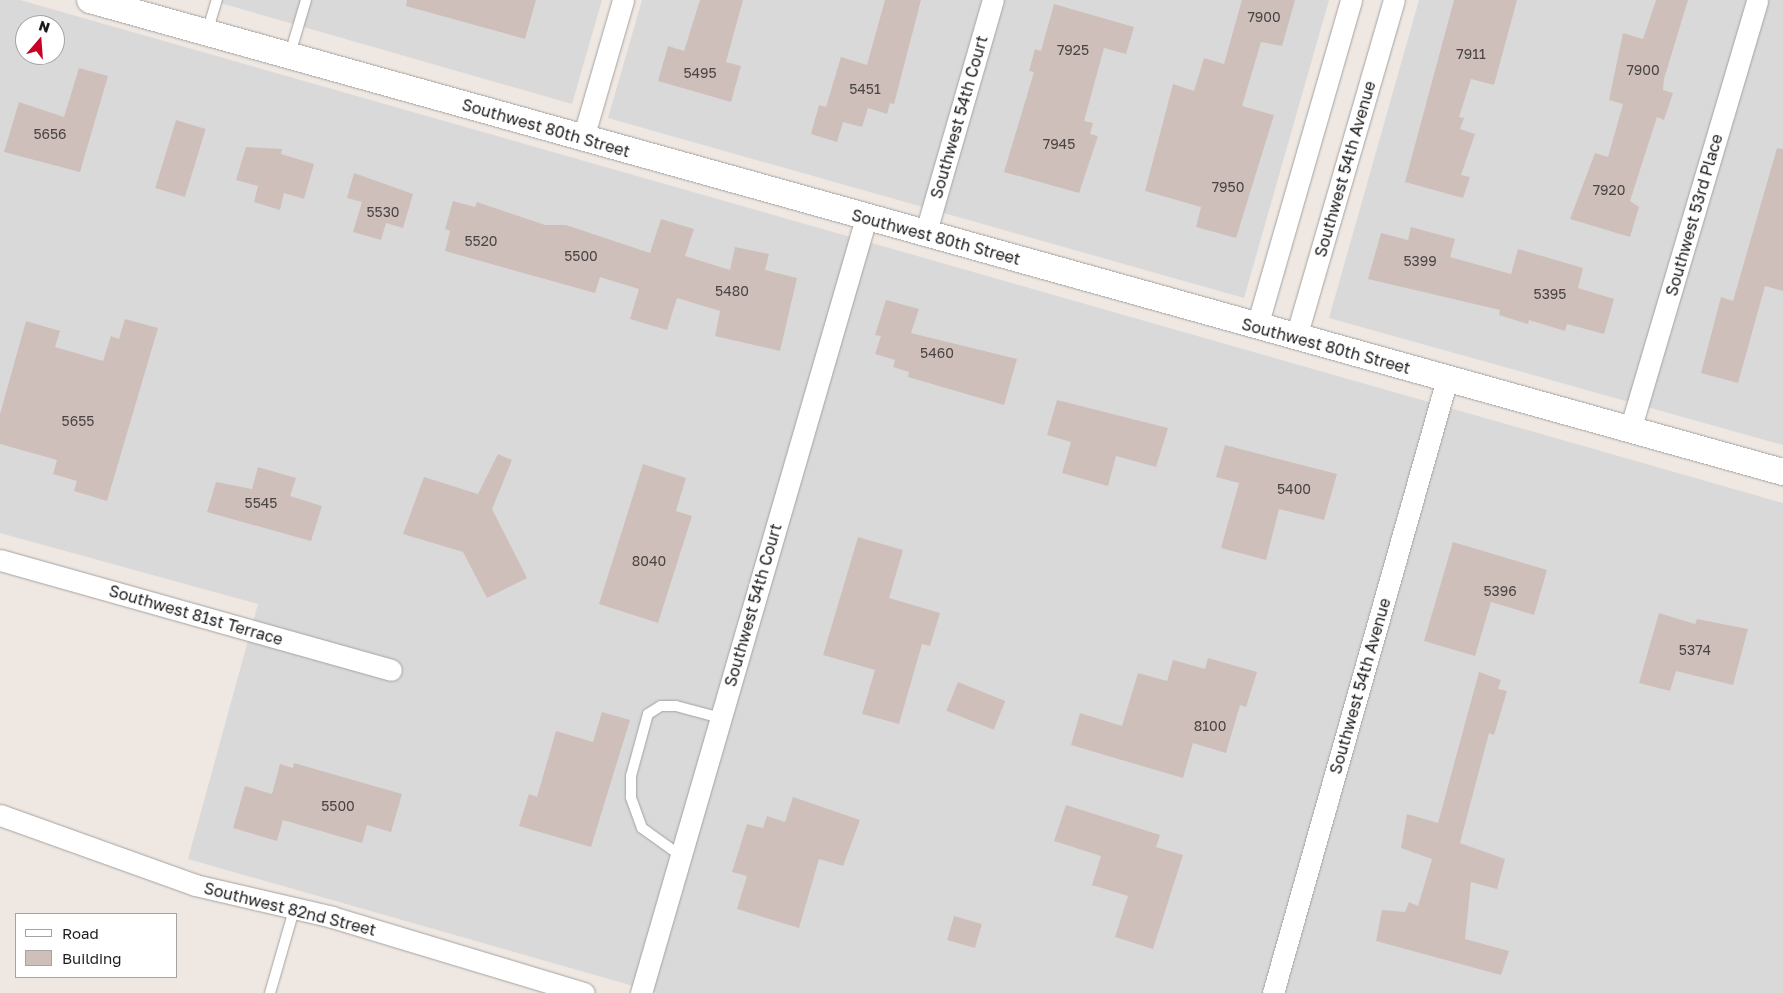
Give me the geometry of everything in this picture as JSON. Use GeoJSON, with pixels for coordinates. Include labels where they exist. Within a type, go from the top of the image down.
{"type":"FeatureCollection","features":[{"type":"Feature","properties":{"kind":"street","name":"Southwest 80th Street"},"geometry":{"type":"LineString","coordinates":[[90,0],[926,235],[1783,472]]}},
{"type":"Feature","properties":{"kind":"street"},"geometry":{"type":"LineString","coordinates":[[583,138],[623,0]]}},
{"type":"Feature","properties":{"kind":"street","name":"Southwest 54th Court"},"geometry":{"type":"LineString","coordinates":[[926,235],[993,0]]}},
{"type":"Feature","properties":{"kind":"street"},"geometry":{"type":"LineString","coordinates":[[1257,326],[1351,0]]}},
{"type":"Feature","properties":{"kind":"street","name":"Southwest 54th Avenue"},"geometry":{"type":"LineString","coordinates":[[1296,337],[1394,0]]}},
{"type":"Feature","properties":{"kind":"street","name":"Southwest 53rd Place"},"geometry":{"type":"LineString","coordinates":[[1630,430],[1757,0]]}},
{"type":"Feature","properties":{"kind":"street","name":"Southwest 54th Court"},"geometry":{"type":"LineString","coordinates":[[641,993],[866,218]]}},
{"type":"Feature","properties":{"kind":"street","name":"Southwest 54th Avenue"},"geometry":{"type":"LineString","coordinates":[[1273,993],[1447,379]]}},
{"type":"Feature","properties":{"kind":"street","name":"Southwest 81st Terrace"},"geometry":{"type":"LineString","coordinates":[[0,560],[391,670]]}},
{"type":"Feature","properties":{"kind":"street","name":"Southwest 82nd Street"},"geometry":{"type":"LineString","coordinates":[[0,815],[195,885],[294,910],[584,993]]}},
{"type":"Feature","properties":{"kind":"lane"},"geometry":{"type":"LineString","coordinates":[[207,33],[217,0]]}},
{"type":"Feature","properties":{"kind":"lane"},"geometry":{"type":"LineString","coordinates":[[290,57],[306,0]]}},
{"type":"Feature","properties":{"kind":"lane"},"geometry":{"type":"LineString","coordinates":[[681,856],[642,828],[631,797],[631,776],[648,714],[661,706],[676,706],[721,718]]}},
{"type":"Feature","properties":{"kind":"lane"},"geometry":{"type":"LineString","coordinates":[[270,993],[294,910]]}},
{"type":"Feature","properties":{"kind":"shaded area"},"geometry":{"type":"Polygon","coordinates":[[[0,0],[20,0],[1783,503],[1783,993],[658,993],[188,859],[258,604],[0,533],[0,0]]]}},
{"type":"Feature","properties":{"kind":"shaded area"},"geometry":{"type":"Polygon","coordinates":[[[210,0],[602,0],[572,104],[210,0]]]}},
{"type":"Feature","properties":{"kind":"shaded area"},"geometry":{"type":"Polygon","coordinates":[[[642,0],[1329,0],[1244,298],[608,118],[642,0]]]}},
{"type":"Feature","properties":{"kind":"shaded area"},"geometry":{"type":"Polygon","coordinates":[[[1419,0],[1783,0],[1783,445],[1329,318],[1419,0]]]}},
{"type":"Feature","properties":{"kind":"building"},"geometry":{"type":"Polygon","coordinates":[[[407,0],[536,0],[525,39],[406,6],[407,0]]]}},
{"type":"Feature","properties":{"kind":"building"},"geometry":{"type":"Polygon","coordinates":[[[700,0],[743,0],[726,62],[741,66],[731,102],[658,81],[668,46],[684,51],[700,0]]]}},
{"type":"Feature","properties":{"kind":"building"},"geometry":{"type":"Polygon","coordinates":[[[885,0],[921,0],[894,104],[890,103],[887,114],[868,108],[862,127],[843,122],[837,142],[811,134],[819,105],[826,107],[841,57],[867,65],[885,0]]]}},
{"type":"Feature","properties":{"kind":"building"},"geometry":{"type":"Polygon","coordinates":[[[1242,0],[1295,0],[1282,46],[1261,42],[1242,106],[1274,115],[1236,238],[1196,227],[1201,207],[1145,191],[1173,84],[1194,91],[1204,58],[1224,64],[1242,0]]]}},
{"type":"Feature","properties":{"kind":"building"},"geometry":{"type":"Polygon","coordinates":[[[1454,0],[1517,0],[1494,85],[1471,79],[1459,117],[1464,118],[1460,129],[1475,134],[1461,175],[1470,177],[1463,198],[1405,182],[1454,0]]]}},
{"type":"Feature","properties":{"kind":"building"},"geometry":{"type":"Polygon","coordinates":[[[1656,0],[1688,0],[1664,79],[1663,90],[1673,93],[1664,120],[1657,117],[1630,201],[1639,207],[1630,237],[1570,219],[1595,153],[1608,157],[1623,104],[1609,100],[1623,33],[1643,39],[1656,0]]]}},
{"type":"Feature","properties":{"kind":"building"},"geometry":{"type":"Polygon","coordinates":[[[1054,4],[1134,27],[1126,54],[1104,48],[1084,121],[1093,123],[1090,134],[1098,136],[1079,193],[1004,172],[1034,72],[1029,71],[1035,49],[1041,51],[1054,4]]]}},
{"type":"Feature","properties":{"kind":"building"},"geometry":{"type":"Polygon","coordinates":[[[79,68],[108,76],[80,172],[4,152],[19,102],[64,117],[79,68]]]}},
{"type":"Feature","properties":{"kind":"building"},"geometry":{"type":"Polygon","coordinates":[[[176,120],[206,129],[185,197],[155,188],[176,120]]]}},
{"type":"Feature","properties":{"kind":"building"},"geometry":{"type":"Polygon","coordinates":[[[246,147],[282,149],[281,154],[314,164],[304,199],[284,193],[280,210],[254,202],[258,186],[236,180],[246,147]]]}},
{"type":"Feature","properties":{"kind":"building"},"geometry":{"type":"Polygon","coordinates":[[[1777,148],[1783,149],[1783,291],[1765,286],[1738,383],[1701,373],[1721,297],[1733,301],[1777,148]]]}},
{"type":"Feature","properties":{"kind":"building"},"geometry":{"type":"Polygon","coordinates":[[[354,173],[413,194],[403,228],[386,223],[381,240],[353,232],[362,202],[347,198],[354,173]]]}},
{"type":"Feature","properties":{"kind":"building"},"geometry":{"type":"Polygon","coordinates":[[[453,201],[475,207],[477,202],[545,225],[566,225],[650,253],[661,219],[694,229],[685,256],[730,270],[735,247],[769,254],[765,270],[797,278],[780,351],[715,336],[720,311],[677,298],[667,330],[630,319],[639,289],[600,277],[595,293],[445,251],[450,231],[445,229],[453,201]]]}},
{"type":"Feature","properties":{"kind":"building"},"geometry":{"type":"Polygon","coordinates":[[[1411,227],[1455,239],[1450,257],[1511,274],[1518,249],[1583,268],[1578,288],[1614,299],[1604,334],[1567,324],[1565,331],[1529,320],[1528,324],[1499,315],[1500,310],[1368,279],[1381,233],[1408,240],[1411,227]]]}},
{"type":"Feature","properties":{"kind":"building"},"geometry":{"type":"Polygon","coordinates":[[[886,300],[919,309],[911,333],[1017,359],[1004,405],[908,377],[909,372],[893,367],[895,360],[875,354],[881,336],[875,335],[886,300]]]}},
{"type":"Feature","properties":{"kind":"building"},"geometry":{"type":"Polygon","coordinates":[[[125,319],[158,328],[107,501],[74,491],[77,481],[53,474],[57,460],[0,444],[0,414],[26,321],[60,331],[55,347],[103,361],[111,336],[119,339],[125,319]]]}},
{"type":"Feature","properties":{"kind":"building"},"geometry":{"type":"Polygon","coordinates":[[[1057,400],[1168,428],[1156,467],[1116,456],[1108,486],[1062,473],[1071,442],[1047,435],[1057,400]]]}},
{"type":"Feature","properties":{"kind":"building"},"geometry":{"type":"Polygon","coordinates":[[[1225,445],[1337,474],[1324,520],[1279,509],[1266,560],[1221,548],[1239,483],[1216,477],[1225,445]]]}},
{"type":"Feature","properties":{"kind":"building"},"geometry":{"type":"Polygon","coordinates":[[[498,454],[512,460],[492,509],[527,578],[487,598],[463,552],[403,534],[424,477],[478,494],[498,454]]]}},
{"type":"Feature","properties":{"kind":"building"},"geometry":{"type":"Polygon","coordinates":[[[643,464],[686,478],[676,511],[692,516],[658,623],[599,604],[643,464]]]}},
{"type":"Feature","properties":{"kind":"building"},"geometry":{"type":"Polygon","coordinates":[[[258,467],[296,478],[290,496],[322,506],[311,541],[207,512],[216,482],[252,489],[258,467]]]}},
{"type":"Feature","properties":{"kind":"building"},"geometry":{"type":"Polygon","coordinates":[[[858,537],[903,550],[889,598],[940,613],[930,646],[922,644],[899,724],[862,714],[875,670],[823,655],[858,537]]]}},
{"type":"Feature","properties":{"kind":"building"},"geometry":{"type":"Polygon","coordinates":[[[1453,542],[1547,570],[1534,615],[1491,602],[1475,656],[1424,641],[1453,542]]]}},
{"type":"Feature","properties":{"kind":"building"},"geometry":{"type":"Polygon","coordinates":[[[1659,613],[1695,624],[1697,619],[1748,629],[1733,685],[1676,671],[1670,691],[1639,683],[1659,613]]]}},
{"type":"Feature","properties":{"kind":"building"},"geometry":{"type":"Polygon","coordinates":[[[1208,658],[1257,672],[1246,707],[1240,705],[1226,753],[1193,743],[1183,778],[1071,745],[1080,713],[1122,726],[1138,673],[1167,681],[1173,660],[1205,669],[1208,658]]]}},
{"type":"Feature","properties":{"kind":"building"},"geometry":{"type":"Polygon","coordinates":[[[1479,672],[1501,680],[1498,689],[1507,691],[1494,735],[1489,733],[1460,843],[1505,859],[1497,889],[1471,882],[1465,939],[1509,951],[1501,975],[1376,941],[1382,910],[1405,912],[1409,902],[1418,906],[1432,859],[1401,848],[1407,814],[1438,823],[1479,672]]]}},
{"type":"Feature","properties":{"kind":"building"},"geometry":{"type":"Polygon","coordinates":[[[958,682],[1005,701],[994,730],[946,711],[958,682]]]}},
{"type":"Feature","properties":{"kind":"building"},"geometry":{"type":"Polygon","coordinates":[[[602,712],[630,720],[591,847],[519,826],[529,794],[537,797],[556,731],[593,742],[602,712]]]}},
{"type":"Feature","properties":{"kind":"building"},"geometry":{"type":"Polygon","coordinates":[[[294,763],[402,794],[391,832],[367,825],[362,843],[283,820],[277,841],[233,828],[245,786],[272,794],[280,764],[293,768],[294,763]]]}},
{"type":"Feature","properties":{"kind":"building"},"geometry":{"type":"Polygon","coordinates":[[[793,797],[860,820],[843,866],[819,859],[799,928],[737,909],[747,876],[732,872],[747,824],[763,828],[767,816],[785,822],[793,797]]]}},
{"type":"Feature","properties":{"kind":"building"},"geometry":{"type":"Polygon","coordinates":[[[1066,805],[1160,835],[1156,847],[1183,855],[1153,949],[1115,937],[1128,896],[1092,885],[1101,856],[1054,841],[1066,805]]]}},
{"type":"Feature","properties":{"kind":"building"},"geometry":{"type":"Polygon","coordinates":[[[954,916],[982,924],[975,948],[947,940],[954,916]]]}}]}
